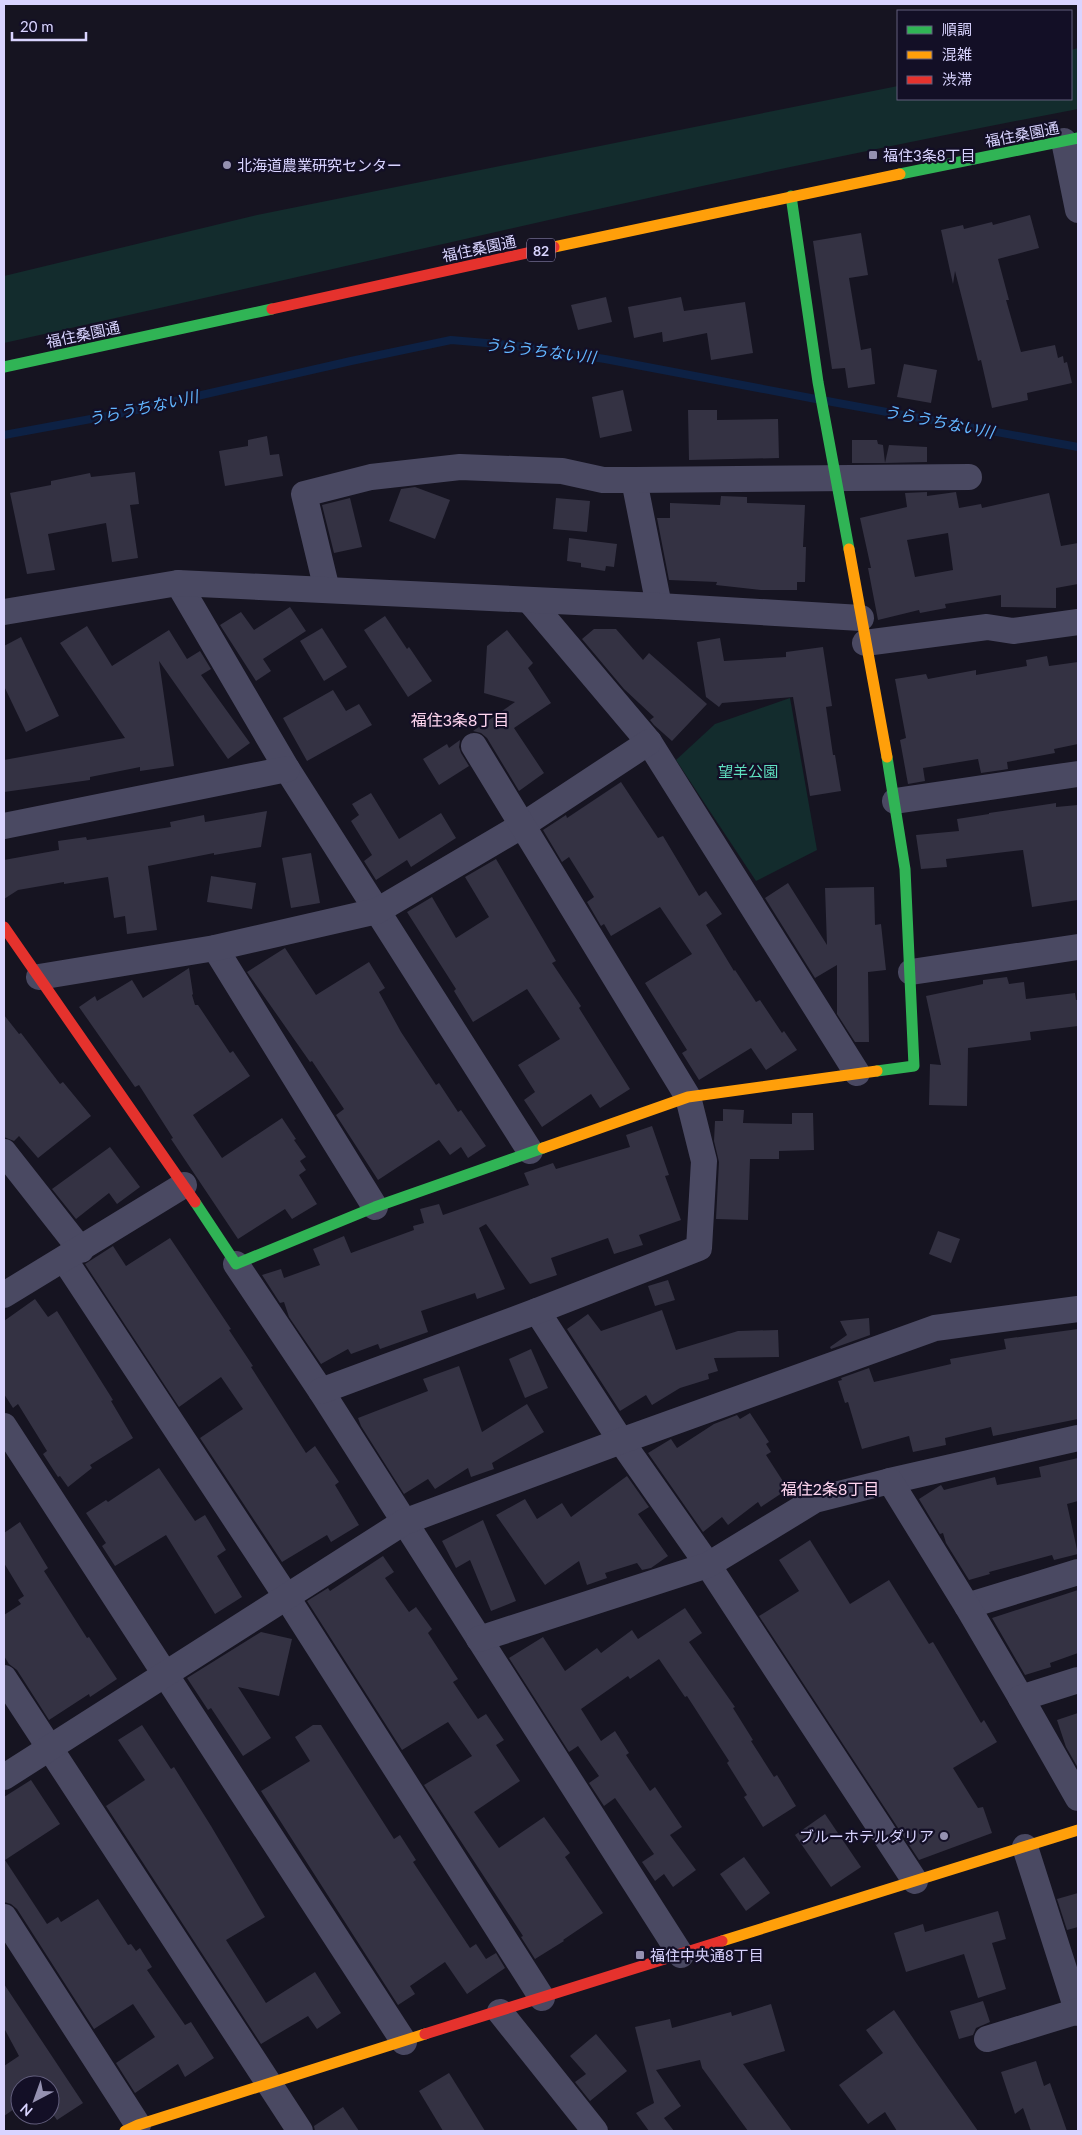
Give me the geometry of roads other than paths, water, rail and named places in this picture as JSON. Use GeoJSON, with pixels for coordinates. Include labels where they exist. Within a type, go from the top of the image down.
{"type":"FeatureCollection","features":[{"type":"Feature","properties":{"kind":"street","name":"福住桑園通"},"geometry":{"type":"LineString","coordinates":[[4,367],[791,196],[1071,139]]}},
{"type":"Feature","properties":{"kind":"street"},"geometry":{"type":"LineString","coordinates":[[1071,139],[1078,210]]}},
{"type":"Feature","properties":{"kind":"street"},"geometry":{"type":"LineString","coordinates":[[236,1264],[375,1207],[688,1097],[914,1066],[905,869],[895,801],[818,382],[791,196]]}},
{"type":"Feature","properties":{"kind":"street"},"geometry":{"type":"LineString","coordinates":[[327,590],[304,494],[371,477],[460,467],[562,471],[603,480],[969,477]]}},
{"type":"Feature","properties":{"kind":"street"},"geometry":{"type":"LineString","coordinates":[[634,480],[660,606]]}},
{"type":"Feature","properties":{"kind":"street"},"geometry":{"type":"LineString","coordinates":[[4,612],[178,583],[660,606],[863,630],[987,627],[1013,631],[1078,622]]}},
{"type":"Feature","properties":{"kind":"street"},"geometry":{"type":"LineString","coordinates":[[178,583],[287,769],[530,1151]]}},
{"type":"Feature","properties":{"kind":"street"},"geometry":{"type":"LineString","coordinates":[[529,600],[649,742],[856,1073]]}},
{"type":"Feature","properties":{"kind":"street"},"geometry":{"type":"LineString","coordinates":[[39,977],[215,948],[377,911],[523,825],[649,742]]}},
{"type":"Feature","properties":{"kind":"street"},"geometry":{"type":"LineString","coordinates":[[320,1391],[537,1311],[699,1248],[704,1161],[688,1097],[474,746]]}},
{"type":"Feature","properties":{"kind":"street"},"geometry":{"type":"LineString","coordinates":[[4,826],[287,769]]}},
{"type":"Feature","properties":{"kind":"street"},"geometry":{"type":"LineString","coordinates":[[895,801],[1078,774]]}},
{"type":"Feature","properties":{"kind":"street"},"geometry":{"type":"LineString","coordinates":[[4,927],[184,1185],[320,1391],[681,1955]]}},
{"type":"Feature","properties":{"kind":"street"},"geometry":{"type":"LineString","coordinates":[[215,948],[375,1207]]}},
{"type":"Feature","properties":{"kind":"street"},"geometry":{"type":"LineString","coordinates":[[910,972],[1078,948]]}},
{"type":"Feature","properties":{"kind":"street"},"geometry":{"type":"LineString","coordinates":[[4,1152],[73,1254],[286,1596],[542,1998]]}},
{"type":"Feature","properties":{"kind":"street"},"geometry":{"type":"LineString","coordinates":[[4,1295],[184,1185]]}},
{"type":"Feature","properties":{"kind":"street"},"geometry":{"type":"LineString","coordinates":[[4,1777],[404,1522],[621,1441],[935,1328],[1078,1309]]}},
{"type":"Feature","properties":{"kind":"street"},"geometry":{"type":"LineString","coordinates":[[537,1311],[621,1441],[708,1566],[915,1881]]}},
{"type":"Feature","properties":{"kind":"street"},"geometry":{"type":"LineString","coordinates":[[4,1426],[404,2042]]}},
{"type":"Feature","properties":{"kind":"street"},"geometry":{"type":"LineString","coordinates":[[478,1638],[708,1566],[815,1500],[1078,1438]]}},
{"type":"Feature","properties":{"kind":"street"},"geometry":{"type":"LineString","coordinates":[[890,1481],[967,1606],[1078,1798]]}},
{"type":"Feature","properties":{"kind":"street"},"geometry":{"type":"LineString","coordinates":[[967,1606],[1078,1572]]}},
{"type":"Feature","properties":{"kind":"street"},"geometry":{"type":"LineString","coordinates":[[4,1678],[48,1748],[270,2082],[300,2131]]}},
{"type":"Feature","properties":{"kind":"street"},"geometry":{"type":"LineString","coordinates":[[1021,1698],[1078,1680]]}},
{"type":"Feature","properties":{"kind":"street"},"geometry":{"type":"LineString","coordinates":[[4,1917],[131,2128],[270,2082],[404,2042],[1078,1830]]}},
{"type":"Feature","properties":{"kind":"street"},"geometry":{"type":"LineString","coordinates":[[987,2039],[1078,2012],[1025,1847]]}},
{"type":"Feature","properties":{"kind":"street"},"geometry":{"type":"LineString","coordinates":[[500,2012],[596,2131]]}},
{"type":"Feature","properties":{"kind":"waterway","name":"うらうちない川"},"geometry":{"type":"LineString","coordinates":[[4,435],[118,414],[451,340],[510,345],[605,359],[816,399]]}},
{"type":"Feature","properties":{"kind":"waterway","name":"うらうちない川"},"geometry":{"type":"LineString","coordinates":[[827,401],[1078,447]]}},
{"type":"Feature","properties":{"kind":"place","name":"福住3条8丁目"},"geometry":{"type":"Point","coordinates":[873,155]}},
{"type":"Feature","properties":{"kind":"place","name":"北海道農業研究センター"},"geometry":{"type":"Point","coordinates":[227,165]}},
{"type":"Feature","properties":{"kind":"place","name":"ブルーホテルダリア"},"geometry":{"type":"Point","coordinates":[944,1836]}},
{"type":"Feature","properties":{"kind":"place","name":"福住中央通8丁目"},"geometry":{"type":"Point","coordinates":[640,1955]}},
{"type":"Feature","properties":{"kind":"district","name":"福住3条8丁目"},"geometry":{"type":"Point","coordinates":[460,719]}},
{"type":"Feature","properties":{"kind":"district","name":"福住2条8丁目"},"geometry":{"type":"Point","coordinates":[830,1488]}},
{"type":"Feature","properties":{"kind":"park label","name":"望羊公園"},"geometry":{"type":"Point","coordinates":[748,771]}}]}
